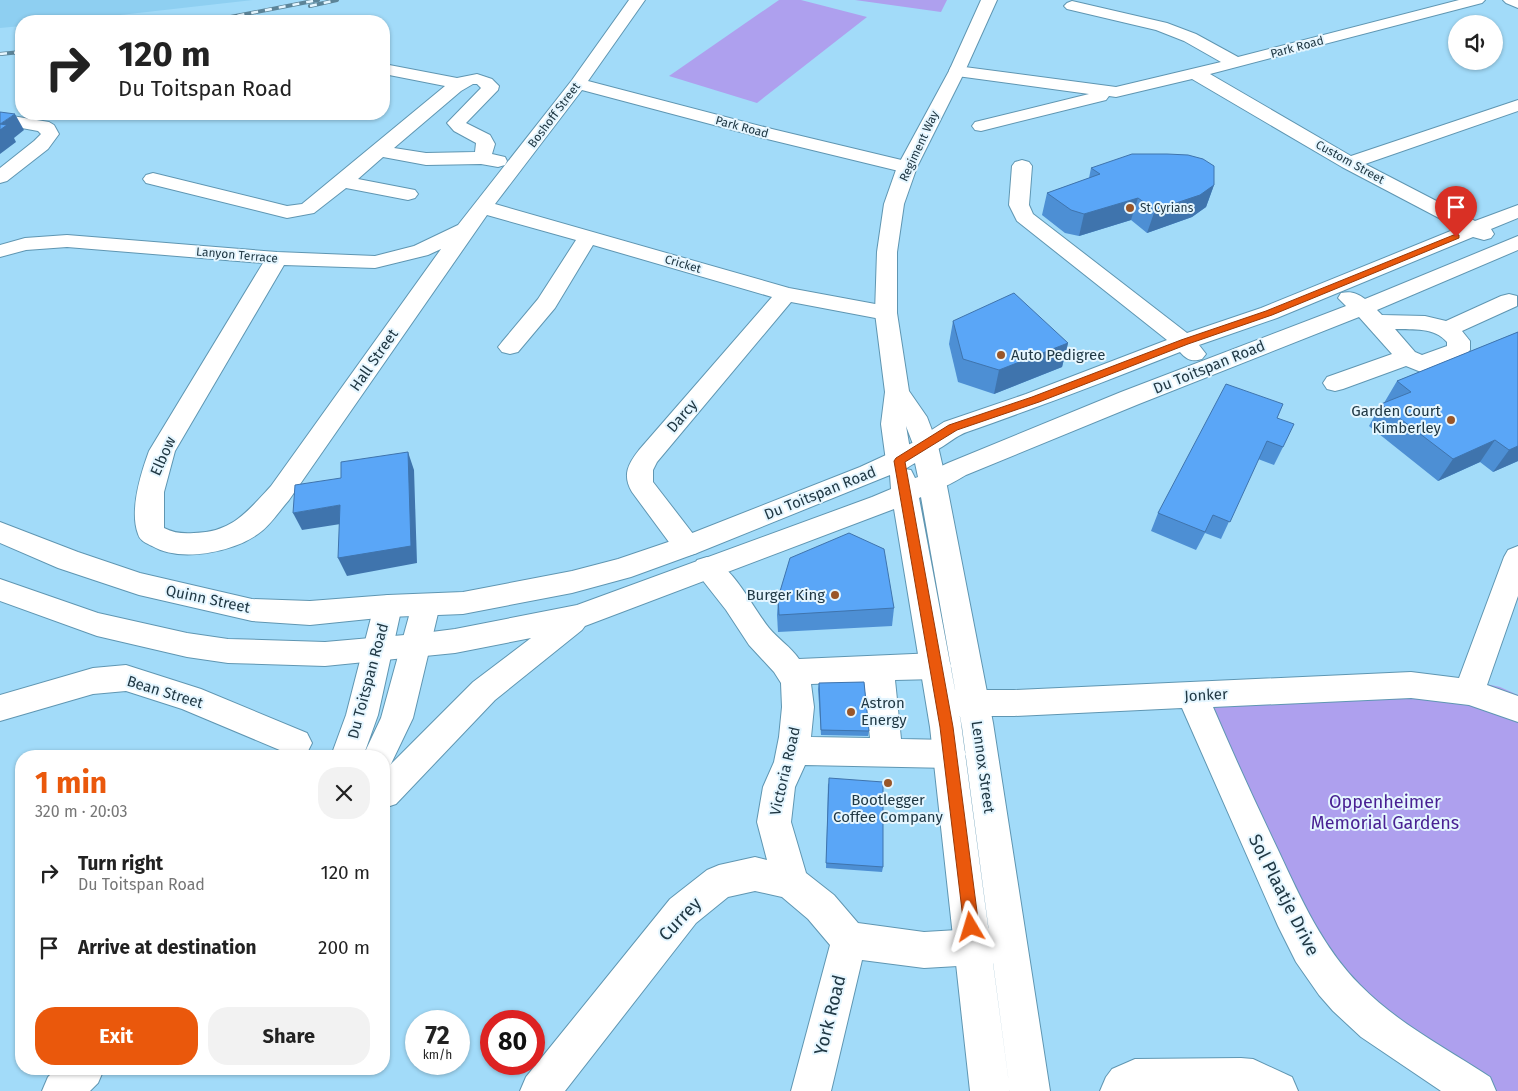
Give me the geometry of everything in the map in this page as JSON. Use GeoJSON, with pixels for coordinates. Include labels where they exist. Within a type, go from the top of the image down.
{"type":"FeatureCollection","features":[{"type":"Feature","properties":{"kind":"main road","name":"Boshoff Street"},"geometry":{"type":"LineString","coordinates":[[467,227],[578,84],[636,0]]}},
{"type":"Feature","properties":{"kind":"main road","name":"Regiment Way"},"geometry":{"type":"LineString","coordinates":[[899,461],[893,424],[897,392],[886,314],[889,234],[894,204],[907,167],[989,0]]}},
{"type":"Feature","properties":{"kind":"main road"},"geometry":{"type":"LineString","coordinates":[[1511,0],[1518,3]]}},
{"type":"Feature","properties":{"kind":"main road","name":"Park Road"},"geometry":{"type":"LineString","coordinates":[[982,126],[1236,63],[1470,1]]}},
{"type":"Feature","properties":{"kind":"main road"},"geometry":{"type":"LineString","coordinates":[[1406,4],[1422,13]]}},
{"type":"Feature","properties":{"kind":"main road"},"geometry":{"type":"LineString","coordinates":[[1072,6],[1168,29],[1193,39],[1236,63]]}},
{"type":"Feature","properties":{"kind":"main road","name":"Park Road"},"geometry":{"type":"LineString","coordinates":[[956,70],[1116,92]]}},
{"type":"Feature","properties":{"kind":"main road"},"geometry":{"type":"LineString","coordinates":[[390,71],[458,84]]}},
{"type":"Feature","properties":{"kind":"main road","name":"Custom Street"},"geometry":{"type":"LineString","coordinates":[[1194,73],[1349,163],[1474,229],[1512,244]]}},
{"type":"Feature","properties":{"kind":"main road"},"geometry":{"type":"LineString","coordinates":[[153,179],[286,212],[307,209],[344,182],[458,84],[473,78],[487,82],[490,90],[456,123],[459,128],[482,137],[485,141],[485,152],[481,158]]}},
{"type":"Feature","properties":{"kind":"main road"},"geometry":{"type":"LineString","coordinates":[[1040,82],[1052,94],[1053,107]]}},
{"type":"Feature","properties":{"kind":"main road","name":"Park Road"},"geometry":{"type":"LineString","coordinates":[[578,84],[769,134],[907,167]]}},
{"type":"Feature","properties":{"kind":"main road"},"geometry":{"type":"LineString","coordinates":[[1349,163],[1518,105]]}},
{"type":"Feature","properties":{"kind":"main road"},"geometry":{"type":"LineString","coordinates":[[0,119],[44,126],[50,134],[41,145],[0,178]]}},
{"type":"Feature","properties":{"kind":"main road"},"geometry":{"type":"LineString","coordinates":[[381,151],[442,160],[481,158],[517,164]]}},
{"type":"Feature","properties":{"kind":"main road"},"geometry":{"type":"LineString","coordinates":[[1022,166],[1019,205],[1024,217],[1184,342],[1205,369]]}},
{"type":"Feature","properties":{"kind":"main road"},"geometry":{"type":"LineString","coordinates":[[344,182],[408,194]]}},
{"type":"Feature","properties":{"kind":"main road","name":"Cricket"},"geometry":{"type":"LineString","coordinates":[[482,207],[786,294],[886,314]]}},
{"type":"Feature","properties":{"kind":"main road","name":"Du Toitspan Road"},"geometry":{"type":"LineString","coordinates":[[426,605],[463,603],[572,582],[621,569],[687,546],[899,461],[953,428],[1035,400],[1184,342],[1269,313],[1518,211]]}},
{"type":"Feature","properties":{"kind":"main road","name":"Lanyon Terrace"},"geometry":{"type":"LineString","coordinates":[[0,251],[33,243],[67,241],[277,258],[359,262],[386,260],[408,255],[434,246],[467,227]]}},
{"type":"Feature","properties":{"kind":"main road","name":"Hall Street"},"geometry":{"type":"LineString","coordinates":[[280,493],[467,227]]}},
{"type":"Feature","properties":{"kind":"main road"},"geometry":{"type":"LineString","coordinates":[[510,347],[547,303],[588,237]]}},
{"type":"Feature","properties":{"kind":"main road","name":"Du Toitspan Road"},"geometry":{"type":"LineString","coordinates":[[416,646],[455,641],[579,616],[905,494],[957,469],[1205,369],[1369,315],[1512,244]]}},
{"type":"Feature","properties":{"kind":"main road","name":"Elbow"},"geometry":{"type":"LineString","coordinates":[[277,258],[162,451],[148,500],[151,533],[166,542],[185,544],[208,543],[250,526],[280,493]]}},
{"type":"Feature","properties":{"kind":"main road"},"geometry":{"type":"LineString","coordinates":[[1333,286],[1369,315],[1407,357],[1421,364],[1458,350],[1459,341],[1448,329],[1425,323],[1369,315]]}},
{"type":"Feature","properties":{"kind":"main road","name":"Darcy"},"geometry":{"type":"LineString","coordinates":[[687,546],[640,485],[638,471],[648,456],[786,294]]}},
{"type":"Feature","properties":{"kind":"main road"},"geometry":{"type":"LineString","coordinates":[[1448,329],[1509,301]]}},
{"type":"Feature","properties":{"kind":"main road"},"geometry":{"type":"LineString","coordinates":[[1334,383],[1407,357]]}},
{"type":"Feature","properties":{"kind":"main road","name":"Regiment Way"},"geometry":{"type":"LineString","coordinates":[[897,392],[915,417],[925,446]]}},
{"type":"Feature","properties":{"kind":"main road","name":"Lennox Street"},"geometry":{"type":"LineString","coordinates":[[925,446],[933,482],[958,703],[992,946],[990,1091]]}},
{"type":"Feature","properties":{"kind":"main road","name":"Lennox Street"},"geometry":{"type":"LineString","coordinates":[[899,461],[936,666],[958,703],[950,754],[992,946],[1030,1091]]}},
{"type":"Feature","properties":{"kind":"main road","name":"Quinn Street"},"geometry":{"type":"LineString","coordinates":[[0,532],[68,560],[139,584],[252,610],[310,613],[388,606],[426,605]]}},
{"type":"Feature","properties":{"kind":"main road"},"geometry":{"type":"LineString","coordinates":[[1518,557],[1469,692],[1518,709]]}},
{"type":"Feature","properties":{"kind":"main road","name":"Victoria Road"},"geometry":{"type":"LineString","coordinates":[[707,568],[736,602],[759,638],[785,663],[796,682],[798,706],[792,750],[790,762],[779,787],[774,822],[791,883]]}},
{"type":"Feature","properties":{"kind":"main road"},"geometry":{"type":"LineString","coordinates":[[0,590],[97,624],[187,646],[272,653],[324,654],[416,646]]}},
{"type":"Feature","properties":{"kind":"main road"},"geometry":{"type":"LineString","coordinates":[[382,750],[397,718],[426,605]]}},
{"type":"Feature","properties":{"kind":"main road","name":"Du Toitspan Road"},"geometry":{"type":"LineString","coordinates":[[349,750],[362,715],[388,606]]}},
{"type":"Feature","properties":{"kind":"main road"},"geometry":{"type":"LineString","coordinates":[[390,787],[484,691],[579,616]]}},
{"type":"Feature","properties":{"kind":"main road"},"geometry":{"type":"LineString","coordinates":[[791,672],[936,666]]}},
{"type":"Feature","properties":{"kind":"main road"},"geometry":{"type":"LineString","coordinates":[[878,668],[888,753]]}},
{"type":"Feature","properties":{"kind":"main road","name":"Bean Street"},"geometry":{"type":"LineString","coordinates":[[1,709],[93,682],[126,678],[190,698],[296,743]]}},
{"type":"Feature","properties":{"kind":"main road","name":"Jonker"},"geometry":{"type":"LineString","coordinates":[[958,703],[1192,696],[1411,685],[1469,692]]}},
{"type":"Feature","properties":{"kind":"main road","name":"Sol Plaatje Drive"},"geometry":{"type":"LineString","coordinates":[[1192,696],[1218,759],[1304,943],[1324,972],[1347,999],[1381,1028],[1476,1091]]}},
{"type":"Feature","properties":{"kind":"main road"},"geometry":{"type":"LineString","coordinates":[[792,750],[950,754]]}},
{"type":"Feature","properties":{"kind":"main road","name":"Currey"},"geometry":{"type":"LineString","coordinates":[[540,1091],[683,911],[719,882],[755,874],[791,883],[821,907],[849,940]]}},
{"type":"Feature","properties":{"kind":"main road"},"geometry":{"type":"LineString","coordinates":[[849,940],[924,950],[992,946]]}},
{"type":"Feature","properties":{"kind":"main road","name":"York Road"},"geometry":{"type":"LineString","coordinates":[[811,1091],[849,940]]}},
{"type":"Feature","properties":{"kind":"main road"},"geometry":{"type":"LineString","coordinates":[[62,1091],[78,1075]]}},
{"type":"Feature","properties":{"kind":"main road"},"geometry":{"type":"LineString","coordinates":[[1120,1091],[1126,1083],[1135,1079],[1241,1078],[1253,1078],[1278,1091]]}},
{"type":"Feature","properties":{"kind":"shaded area"},"geometry":{"type":"Polygon","coordinates":[[[0,0],[253,0],[120,15],[15,15],[15,27],[0,28],[0,0]]]}},
{"type":"Feature","properties":{"kind":"green space"},"geometry":{"type":"Polygon","coordinates":[[[779,0],[801,0],[867,17],[757,103],[669,76],[779,0]]]}},
{"type":"Feature","properties":{"kind":"green space"},"geometry":{"type":"Polygon","coordinates":[[[855,0],[947,0],[941,12],[855,0]]]}},
{"type":"Feature","properties":{"kind":"green space","name":"Oppenheimer Memorial Gardens"},"geometry":{"type":"Polygon","coordinates":[[[1454,677],[1500,687],[1518,695],[1518,1091],[1488,1091],[1330,983],[1196,685],[1454,677]]]}},
{"type":"Feature","properties":{"kind":"building"},"geometry":{"type":"Polygon","coordinates":[[[0,112],[15,114],[0,124],[0,112]]]}},
{"type":"Feature","properties":{"kind":"building"},"geometry":{"type":"Polygon","coordinates":[[[0,124],[7,125],[0,130],[0,124]]]}},
{"type":"Feature","properties":{"kind":"building"},"geometry":{"type":"Polygon","coordinates":[[[1132,154],[1188,155],[1203,159],[1214,166],[1214,185],[1200,195],[1155,210],[1138,198],[1084,214],[1071,210],[1047,193],[1100,174],[1091,168],[1132,154]]]}},
{"type":"Feature","properties":{"kind":"building"},"geometry":{"type":"Polygon","coordinates":[[[1014,293],[1068,343],[999,370],[963,359],[953,321],[1014,293]]]}},
{"type":"Feature","properties":{"kind":"building","name":"Garden Court Kimberley"},"geometry":{"type":"Polygon","coordinates":[[[1518,332],[1518,446],[1509,450],[1495,440],[1453,459],[1381,404],[1411,392],[1397,381],[1518,332]]]}},
{"type":"Feature","properties":{"kind":"building"},"geometry":{"type":"Polygon","coordinates":[[[1226,384],[1283,404],[1277,418],[1294,424],[1283,447],[1267,441],[1230,522],[1213,515],[1205,532],[1158,513],[1226,384]]]}},
{"type":"Feature","properties":{"kind":"building"},"geometry":{"type":"Polygon","coordinates":[[[408,452],[411,546],[338,558],[340,505],[293,513],[295,485],[341,478],[341,462],[408,452]]]}},
{"type":"Feature","properties":{"kind":"building","name":"Burger King"},"geometry":{"type":"Polygon","coordinates":[[[849,533],[884,549],[894,608],[779,615],[778,598],[790,558],[849,533]]]}},
{"type":"Feature","properties":{"kind":"building"},"geometry":{"type":"Polygon","coordinates":[[[864,682],[869,731],[821,730],[819,683],[864,682]]]}},
{"type":"Feature","properties":{"kind":"building"},"geometry":{"type":"Polygon","coordinates":[[[829,778],[883,782],[883,867],[826,863],[829,778]]]}},
{"type":"Feature","properties":{"kind":"railway"},"geometry":{"type":"LineString","coordinates":[[241,15],[318,0]]}},
{"type":"Feature","properties":{"kind":"railway"},"geometry":{"type":"LineString","coordinates":[[310,6],[337,0]]}},
{"type":"Feature","properties":{"kind":"railway"},"geometry":{"type":"LineString","coordinates":[[0,54],[15,53]]}},
{"type":"Feature","properties":{"kind":"place","name":"St Cyrians"},"geometry":{"type":"Point","coordinates":[1130,208]}},
{"type":"Feature","properties":{"kind":"place","name":"Auto Pedigree"},"geometry":{"type":"Point","coordinates":[1001,355]}},
{"type":"Feature","properties":{"kind":"place","name":"Garden Court Kimberley"},"geometry":{"type":"Point","coordinates":[1451,420]}},
{"type":"Feature","properties":{"kind":"place","name":"Burger King"},"geometry":{"type":"Point","coordinates":[835,595]}},
{"type":"Feature","properties":{"kind":"place","name":"Astron Energy"},"geometry":{"type":"Point","coordinates":[851,712]}},
{"type":"Feature","properties":{"kind":"place","name":"Bootlegger Coffee Company"},"geometry":{"type":"Point","coordinates":[888,783]}},
{"type":"Feature","properties":{"kind":"route"},"geometry":{"type":"LineString","coordinates":[[971,927],[946,727],[899,461],[953,428],[1035,400],[1184,342],[1269,313],[1456,237]]}}]}
